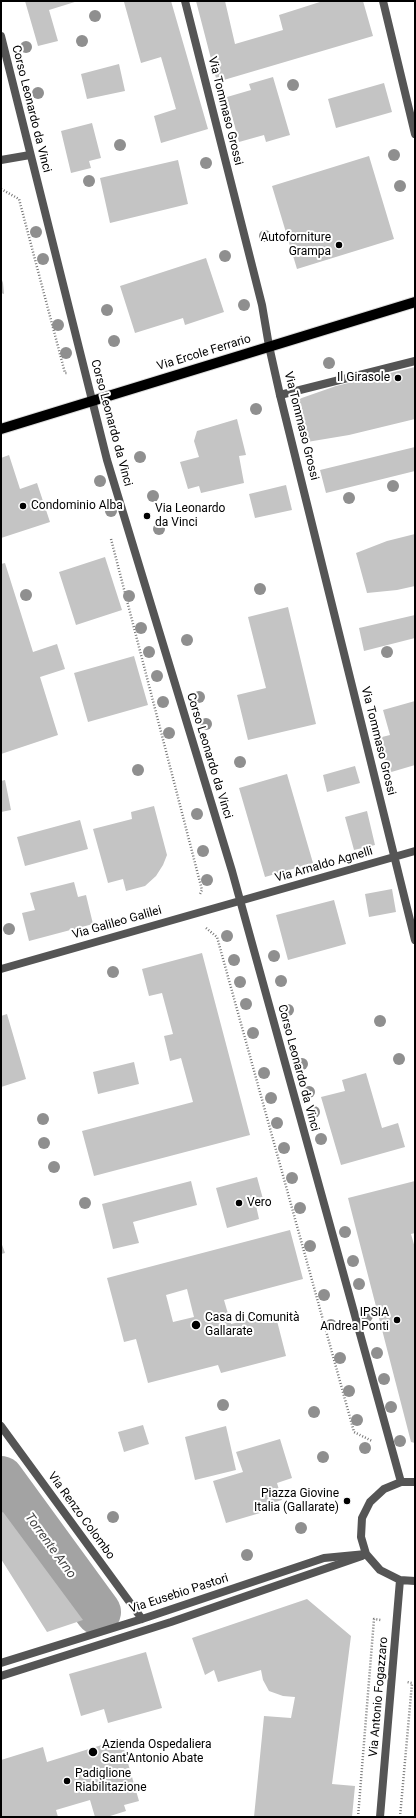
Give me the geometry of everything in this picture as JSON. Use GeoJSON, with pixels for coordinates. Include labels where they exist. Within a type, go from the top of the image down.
{"type":"FeatureCollection","features":[{"type":"Feature","properties":{"kind":"main road","name":"Via Ercole Ferrario"},"geometry":{"type":"LineString","coordinates":[[1,429],[415,302]]}},
{"type":"Feature","properties":{"kind":"street","name":"Via Tommaso Grossi"},"geometry":{"type":"LineString","coordinates":[[185,1],[262,305],[280,395],[415,940]]}},
{"type":"Feature","properties":{"kind":"street"},"geometry":{"type":"LineString","coordinates":[[383,1],[415,134]]}},
{"type":"Feature","properties":{"kind":"street","name":"Corso Leonardo da Vinci"},"geometry":{"type":"LineString","coordinates":[[1,36],[107,460],[240,901],[401,1482]]}},
{"type":"Feature","properties":{"kind":"street"},"geometry":{"type":"LineString","coordinates":[[1,160],[30,155]]}},
{"type":"Feature","properties":{"kind":"street"},"geometry":{"type":"LineString","coordinates":[[280,395],[415,361]]}},
{"type":"Feature","properties":{"kind":"street","name":"Via Arnaldo Agnelli"},"geometry":{"type":"LineString","coordinates":[[240,901],[415,851]]}},
{"type":"Feature","properties":{"kind":"street","name":"Via Galileo Galilei"},"geometry":{"type":"LineString","coordinates":[[1,969],[240,901]]}},
{"type":"Feature","properties":{"kind":"street","name":"Via Renzo Colombo"},"geometry":{"type":"LineString","coordinates":[[1,1426],[142,1619]]}},
{"type":"Feature","properties":{"kind":"street"},"geometry":{"type":"LineString","coordinates":[[415,1482],[401,1482],[384,1489],[370,1502],[362,1518],[361,1537],[366,1554],[380,1570],[400,1580],[415,1581]]}},
{"type":"Feature","properties":{"kind":"street"},"geometry":{"type":"LineString","coordinates":[[1,1676],[171,1622],[366,1554]]}},
{"type":"Feature","properties":{"kind":"street","name":"Via Eusebio Pastori"},"geometry":{"type":"LineString","coordinates":[[1,1662],[142,1619],[324,1558],[366,1554]]}},
{"type":"Feature","properties":{"kind":"street","name":"Via Antonio Fogazzaro"},"geometry":{"type":"LineString","coordinates":[[380,1817],[400,1580]]}},
{"type":"Feature","properties":{"kind":"path"},"geometry":{"type":"LineString","coordinates":[[1,189],[19,199],[65,373],[85,368]]}},
{"type":"Feature","properties":{"kind":"path"},"geometry":{"type":"LineString","coordinates":[[110,533],[202,890],[192,915],[216,937],[354,1432],[392,1451]]}},
{"type":"Feature","properties":{"kind":"path"},"geometry":{"type":"LineString","coordinates":[[358,1817],[374,1618]]}},
{"type":"Feature","properties":{"kind":"building"},"geometry":{"type":"Polygon","coordinates":[[[25,1],[78,1],[49,10],[58,41],[38,46],[25,1]]]}},
{"type":"Feature","properties":{"kind":"building"},"geometry":{"type":"Polygon","coordinates":[[[171,1],[208,129],[161,143],[154,116],[176,109],[161,57],[141,63],[124,2],[171,1]]]}},
{"type":"Feature","properties":{"kind":"building"},"geometry":{"type":"Polygon","coordinates":[[[196,1],[225,1],[235,44],[283,30],[279,15],[323,1],[363,1],[373,36],[217,82],[196,1]]]}},
{"type":"Feature","properties":{"kind":"building"},"geometry":{"type":"Polygon","coordinates":[[[119,64],[125,91],[87,99],[81,74],[119,64]]]}},
{"type":"Feature","properties":{"kind":"building"},"geometry":{"type":"Polygon","coordinates":[[[273,77],[290,135],[266,142],[264,135],[239,142],[227,97],[251,90],[249,84],[273,77]]]}},
{"type":"Feature","properties":{"kind":"building"},"geometry":{"type":"Polygon","coordinates":[[[384,83],[392,112],[336,128],[328,99],[384,83]]]}},
{"type":"Feature","properties":{"kind":"building"},"geometry":{"type":"Polygon","coordinates":[[[92,123],[101,158],[89,161],[91,168],[71,173],[61,131],[92,123]]]}},
{"type":"Feature","properties":{"kind":"building"},"geometry":{"type":"Polygon","coordinates":[[[369,156],[394,239],[297,269],[272,186],[369,156]]]}},
{"type":"Feature","properties":{"kind":"building"},"geometry":{"type":"Polygon","coordinates":[[[178,160],[188,204],[110,223],[100,178],[178,160]]]}},
{"type":"Feature","properties":{"kind":"building"},"geometry":{"type":"Polygon","coordinates":[[[206,258],[224,312],[185,325],[183,318],[135,333],[120,286],[206,258]]]}},
{"type":"Feature","properties":{"kind":"building"},"geometry":{"type":"Polygon","coordinates":[[[1,277],[3,283],[4,294],[1,293],[1,277]]]}},
{"type":"Feature","properties":{"kind":"building"},"geometry":{"type":"Polygon","coordinates":[[[415,367],[415,419],[349,435],[307,442],[296,400],[336,386],[415,367]]]}},
{"type":"Feature","properties":{"kind":"building"},"geometry":{"type":"Polygon","coordinates":[[[237,419],[246,455],[239,456],[244,483],[201,493],[199,486],[188,489],[180,462],[199,457],[194,441],[197,431],[237,419]]]}},
{"type":"Feature","properties":{"kind":"building"},"geometry":{"type":"Polygon","coordinates":[[[415,447],[415,471],[326,493],[320,470],[415,447]]]}},
{"type":"Feature","properties":{"kind":"building","name":"Condominio Alba"},"geometry":{"type":"Polygon","coordinates":[[[9,455],[20,489],[37,483],[50,522],[1,538],[1,458],[9,455]]]}},
{"type":"Feature","properties":{"kind":"building"},"geometry":{"type":"Polygon","coordinates":[[[286,485],[292,510],[255,518],[249,494],[286,485]]]}},
{"type":"Feature","properties":{"kind":"building"},"geometry":{"type":"Polygon","coordinates":[[[415,534],[415,586],[397,590],[367,593],[356,553],[387,541],[415,534]]]}},
{"type":"Feature","properties":{"kind":"building"},"geometry":{"type":"Polygon","coordinates":[[[105,557],[122,610],[76,625],[59,572],[105,557]]]}},
{"type":"Feature","properties":{"kind":"building"},"geometry":{"type":"Polygon","coordinates":[[[5,563],[33,652],[57,644],[65,669],[40,677],[58,735],[1,754],[1,564],[5,563]]]}},
{"type":"Feature","properties":{"kind":"building"},"geometry":{"type":"Polygon","coordinates":[[[288,607],[316,724],[248,740],[237,695],[266,688],[248,617],[288,607]]]}},
{"type":"Feature","properties":{"kind":"building"},"geometry":{"type":"Polygon","coordinates":[[[415,615],[415,638],[364,651],[359,628],[415,615]]]}},
{"type":"Feature","properties":{"kind":"building"},"geometry":{"type":"Polygon","coordinates":[[[134,656],[148,705],[88,722],[74,673],[134,656]]]}},
{"type":"Feature","properties":{"kind":"building"},"geometry":{"type":"Polygon","coordinates":[[[415,701],[415,765],[388,773],[378,738],[390,735],[383,710],[415,701]]]}},
{"type":"Feature","properties":{"kind":"building"},"geometry":{"type":"Polygon","coordinates":[[[355,766],[360,783],[327,792],[323,775],[355,766]]]}},
{"type":"Feature","properties":{"kind":"building"},"geometry":{"type":"Polygon","coordinates":[[[287,774],[313,863],[265,877],[239,788],[287,774]]]}},
{"type":"Feature","properties":{"kind":"building"},"geometry":{"type":"Polygon","coordinates":[[[5,780],[11,810],[1,812],[1,781],[5,780]]]}},
{"type":"Feature","properties":{"kind":"building"},"geometry":{"type":"Polygon","coordinates":[[[154,806],[167,855],[163,865],[156,876],[145,886],[126,891],[123,879],[108,883],[93,829],[132,819],[131,812],[154,806]]]}},
{"type":"Feature","properties":{"kind":"building"},"geometry":{"type":"Polygon","coordinates":[[[367,811],[375,845],[354,850],[345,817],[367,811]]]}},
{"type":"Feature","properties":{"kind":"building"},"geometry":{"type":"Polygon","coordinates":[[[80,820],[88,849],[25,866],[17,837],[80,820]]]}},
{"type":"Feature","properties":{"kind":"building"},"geometry":{"type":"Polygon","coordinates":[[[74,882],[78,897],[86,895],[93,924],[29,941],[22,913],[35,910],[30,893],[74,882]]]}},
{"type":"Feature","properties":{"kind":"building"},"geometry":{"type":"Polygon","coordinates":[[[392,889],[396,912],[369,917],[365,894],[392,889]]]}},
{"type":"Feature","properties":{"kind":"building"},"geometry":{"type":"Polygon","coordinates":[[[334,900],[346,944],[288,960],[276,915],[334,900]]]}},
{"type":"Feature","properties":{"kind":"building"},"geometry":{"type":"Polygon","coordinates":[[[202,953],[250,1135],[94,1176],[82,1131],[193,1102],[181,1058],[170,1061],[164,1036],[173,1034],[162,993],[149,996],[142,969],[202,953]]]}},
{"type":"Feature","properties":{"kind":"building"},"geometry":{"type":"Polygon","coordinates":[[[7,1014],[26,1079],[1,1087],[1,1016],[7,1014]]]}},
{"type":"Feature","properties":{"kind":"building"},"geometry":{"type":"Polygon","coordinates":[[[134,1062],[139,1084],[98,1094],[93,1072],[134,1062]]]}},
{"type":"Feature","properties":{"kind":"building"},"geometry":{"type":"Polygon","coordinates":[[[366,1073],[382,1128],[398,1123],[405,1147],[341,1165],[321,1097],[345,1091],[342,1080],[366,1073]]]}},
{"type":"Feature","properties":{"kind":"building"},"geometry":{"type":"Polygon","coordinates":[[[257,1177],[263,1199],[255,1201],[259,1219],[227,1228],[216,1188],[257,1177]]]}},
{"type":"Feature","properties":{"kind":"building"},"geometry":{"type":"Polygon","coordinates":[[[191,1181],[197,1205],[133,1222],[139,1243],[113,1249],[102,1204],[191,1181]]]}},
{"type":"Feature","properties":{"kind":"building","name":"IPSIA Andrea Ponti"},"geometry":{"type":"Polygon","coordinates":[[[415,1181],[415,1233],[411,1234],[415,1248],[415,1443],[411,1442],[348,1198],[415,1181]]]}},
{"type":"Feature","properties":{"kind":"building"},"geometry":{"type":"Polygon","coordinates":[[[290,1230],[303,1279],[224,1300],[231,1324],[275,1313],[286,1356],[221,1373],[218,1365],[148,1383],[136,1339],[124,1342],[107,1278],[290,1230]],[[187,1289],[166,1295],[173,1322],[194,1317],[187,1289]]]}},
{"type":"Feature","properties":{"kind":"building"},"geometry":{"type":"Polygon","coordinates":[[[1,1242],[5,1253],[1,1254],[1,1242]]]}},
{"type":"Feature","properties":{"kind":"building"},"geometry":{"type":"Polygon","coordinates":[[[143,1425],[149,1444],[124,1452],[118,1432],[143,1425]]]}},
{"type":"Feature","properties":{"kind":"building"},"geometry":{"type":"Polygon","coordinates":[[[226,1426],[236,1470],[195,1480],[185,1437],[226,1426]]]}},
{"type":"Feature","properties":{"kind":"building"},"geometry":{"type":"Polygon","coordinates":[[[280,1439],[292,1478],[277,1483],[282,1500],[258,1507],[260,1513],[226,1523],[213,1481],[243,1472],[236,1452],[280,1439]]]}},
{"type":"Feature","properties":{"kind":"building"},"geometry":{"type":"Polygon","coordinates":[[[3,1512],[83,1620],[47,1632],[1,1559],[1,1513],[3,1512]]]}},
{"type":"Feature","properties":{"kind":"building"},"geometry":{"type":"Polygon","coordinates":[[[307,1599],[351,1636],[332,1784],[355,1786],[352,1817],[254,1817],[264,1716],[291,1718],[295,1697],[283,1696],[269,1691],[263,1680],[261,1670],[218,1682],[214,1670],[205,1675],[192,1638],[307,1599]]]}},
{"type":"Feature","properties":{"kind":"building"},"geometry":{"type":"Polygon","coordinates":[[[146,1652],[162,1708],[108,1723],[104,1709],[81,1716],[69,1674],[146,1652]]]}},
{"type":"Feature","properties":{"kind":"building","name":"Padiglione Riabilitazione"},"geometry":{"type":"Polygon","coordinates":[[[121,1739],[139,1801],[124,1805],[126,1811],[107,1817],[95,1817],[90,1800],[56,1810],[58,1817],[1,1817],[1,1760],[43,1747],[47,1762],[121,1739]]]}},
{"type":"Feature","properties":{"kind":"waterway","name":"Torrente Arno"},"geometry":{"type":"LineString","coordinates":[[1,1479],[98,1612]]}},
{"type":"Feature","properties":{"kind":"place","name":"Autoforniture Grampa"},"geometry":{"type":"Point","coordinates":[339,245]}},
{"type":"Feature","properties":{"kind":"place","name":"Il Girasole"},"geometry":{"type":"Point","coordinates":[398,378]}},
{"type":"Feature","properties":{"kind":"place","name":"Condominio Alba"},"geometry":{"type":"Point","coordinates":[23,506]}},
{"type":"Feature","properties":{"kind":"place","name":"Via Leonardo da Vinci"},"geometry":{"type":"Point","coordinates":[147,516]}},
{"type":"Feature","properties":{"kind":"place","name":"Vero"},"geometry":{"type":"Point","coordinates":[239,1203]}},
{"type":"Feature","properties":{"kind":"place","name":"IPSIA Andrea Ponti"},"geometry":{"type":"Point","coordinates":[397,1320]}},
{"type":"Feature","properties":{"kind":"place","name":"Casa di Comunità Gallarate"},"geometry":{"type":"Point","coordinates":[196,1325]}},
{"type":"Feature","properties":{"kind":"place","name":"Piazza Giovine Italia (Gallarate)"},"geometry":{"type":"Point","coordinates":[347,1501]}},
{"type":"Feature","properties":{"kind":"place","name":"Azienda Ospedaliera Sant'Antonio Abate"},"geometry":{"type":"Point","coordinates":[93,1752]}},
{"type":"Feature","properties":{"kind":"place","name":"Padiglione Riabilitazione"},"geometry":{"type":"Point","coordinates":[67,1781]}}]}
